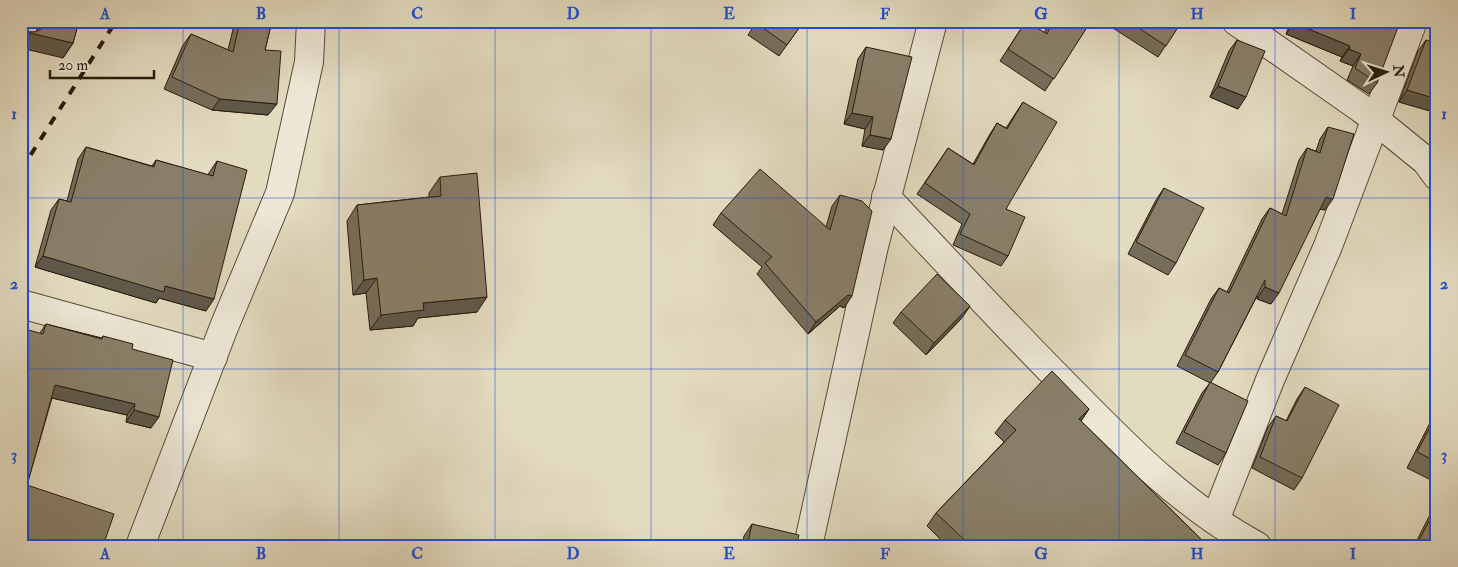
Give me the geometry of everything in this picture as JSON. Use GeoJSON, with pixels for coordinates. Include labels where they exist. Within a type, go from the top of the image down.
{"type":"FeatureCollection","features":[{"type":"Feature","properties":{"kind":"street"},"geometry":{"type":"LineString","coordinates":[[21,32],[24,21]]}},
{"type":"Feature","properties":{"kind":"street"},"geometry":{"type":"LineString","coordinates":[[140,546],[213,357],[280,193],[309,62],[311,21]]}},
{"type":"Feature","properties":{"kind":"street"},"geometry":{"type":"LineString","coordinates":[[808,546],[829,444],[886,197],[933,21]]}},
{"type":"Feature","properties":{"kind":"street"},"geometry":{"type":"LineString","coordinates":[[1236,21],[1375,119],[1426,161],[1437,176]]}},
{"type":"Feature","properties":{"kind":"street"},"geometry":{"type":"LineString","coordinates":[[1215,520],[1270,380],[1328,246],[1413,21]]}},
{"type":"Feature","properties":{"kind":"street"},"geometry":{"type":"LineString","coordinates":[[886,197],[1045,365],[1147,467],[1215,520],[1258,546]]}},
{"type":"Feature","properties":{"kind":"street"},"geometry":{"type":"LineString","coordinates":[[21,304],[213,357]]}},
{"type":"Feature","properties":{"kind":"building"},"geometry":{"type":"Polygon","coordinates":[[[45,21],[79,21],[73,43],[21,31],[21,29],[27,32],[35,32],[43,28],[45,21]]]}},
{"type":"Feature","properties":{"kind":"building"},"geometry":{"type":"Polygon","coordinates":[[[240,21],[272,21],[265,50],[281,51],[277,104],[220,99],[172,77],[191,34],[233,52],[240,21]]]}},
{"type":"Feature","properties":{"kind":"building"},"geometry":{"type":"Polygon","coordinates":[[[757,21],[804,21],[787,45],[756,23],[757,21]]]}},
{"type":"Feature","properties":{"kind":"building"},"geometry":{"type":"Polygon","coordinates":[[[1026,21],[1047,34],[1053,21],[1091,21],[1054,79],[1008,49],[1026,21]]]}},
{"type":"Feature","properties":{"kind":"building"},"geometry":{"type":"Polygon","coordinates":[[[1128,21],[1182,21],[1166,46],[1128,21]]]}},
{"type":"Feature","properties":{"kind":"building"},"geometry":{"type":"Polygon","coordinates":[[[1295,21],[1400,22],[1377,83],[1355,68],[1361,54],[1349,49],[1350,46],[1294,23],[1295,21]]]}},
{"type":"Feature","properties":{"kind":"building"},"geometry":{"type":"Polygon","coordinates":[[[1237,40],[1265,51],[1246,97],[1218,86],[1237,40]]]}},
{"type":"Feature","properties":{"kind":"building"},"geometry":{"type":"Polygon","coordinates":[[[1426,40],[1437,43],[1437,99],[1407,90],[1426,40]]]}},
{"type":"Feature","properties":{"kind":"building"},"geometry":{"type":"Polygon","coordinates":[[[866,47],[912,57],[891,139],[870,135],[873,117],[852,113],[866,47]]]}},
{"type":"Feature","properties":{"kind":"building"},"geometry":{"type":"Polygon","coordinates":[[[1023,102],[1057,122],[1006,209],[1025,217],[1008,256],[960,234],[970,214],[925,183],[948,148],[974,165],[997,123],[1007,129],[1023,102]]]}},
{"type":"Feature","properties":{"kind":"building"},"geometry":{"type":"Polygon","coordinates":[[[1328,127],[1354,134],[1333,199],[1326,197],[1279,293],[1265,287],[1265,280],[1218,372],[1185,355],[1219,288],[1229,293],[1270,208],[1286,216],[1307,148],[1320,153],[1328,127]]]}},
{"type":"Feature","properties":{"kind":"building"},"geometry":{"type":"Polygon","coordinates":[[[86,147],[154,167],[156,160],[213,176],[217,161],[247,170],[214,299],[165,286],[164,292],[43,256],[59,199],[71,202],[86,147]]]}},
{"type":"Feature","properties":{"kind":"building"},"geometry":{"type":"Polygon","coordinates":[[[760,169],[830,230],[840,195],[862,201],[872,211],[852,296],[848,295],[816,322],[765,263],[772,257],[721,213],[760,169]]]}},
{"type":"Feature","properties":{"kind":"building"},"geometry":{"type":"Polygon","coordinates":[[[477,173],[487,297],[423,303],[424,310],[381,315],[377,278],[364,280],[357,205],[441,196],[440,177],[477,173]]]}},
{"type":"Feature","properties":{"kind":"building"},"geometry":{"type":"Polygon","coordinates":[[[1164,188],[1204,208],[1176,263],[1136,242],[1164,188]]]}},
{"type":"Feature","properties":{"kind":"building"},"geometry":{"type":"Polygon","coordinates":[[[937,274],[970,306],[934,343],[901,312],[937,274]]]}},
{"type":"Feature","properties":{"kind":"building"},"geometry":{"type":"Polygon","coordinates":[[[46,324],[102,339],[103,336],[133,344],[132,349],[173,360],[159,417],[134,410],[135,404],[55,385],[27,485],[114,514],[103,546],[21,546],[21,328],[43,334],[46,324]]]}},
{"type":"Feature","properties":{"kind":"building"},"geometry":{"type":"Polygon","coordinates":[[[1052,371],[1089,409],[1079,419],[1208,546],[971,546],[936,513],[1016,430],[1005,420],[1052,371]]]}},
{"type":"Feature","properties":{"kind":"building"},"geometry":{"type":"Polygon","coordinates":[[[1210,382],[1248,401],[1226,453],[1184,432],[1210,382]]]}},
{"type":"Feature","properties":{"kind":"building"},"geometry":{"type":"Polygon","coordinates":[[[1305,387],[1339,405],[1302,478],[1260,457],[1276,416],[1287,421],[1305,387]]]}},
{"type":"Feature","properties":{"kind":"building"},"geometry":{"type":"Polygon","coordinates":[[[1437,414],[1437,462],[1417,452],[1437,414]]]}},
{"type":"Feature","properties":{"kind":"building"},"geometry":{"type":"Polygon","coordinates":[[[1437,506],[1437,546],[1416,546],[1437,506]]]}},
{"type":"Feature","properties":{"kind":"building"},"geometry":{"type":"Polygon","coordinates":[[[752,524],[799,535],[796,546],[747,546],[752,524]]]}},
{"type":"Feature","properties":{"kind":"railway"},"geometry":{"type":"LineString","coordinates":[[21,170],[116,21]]}}]}
